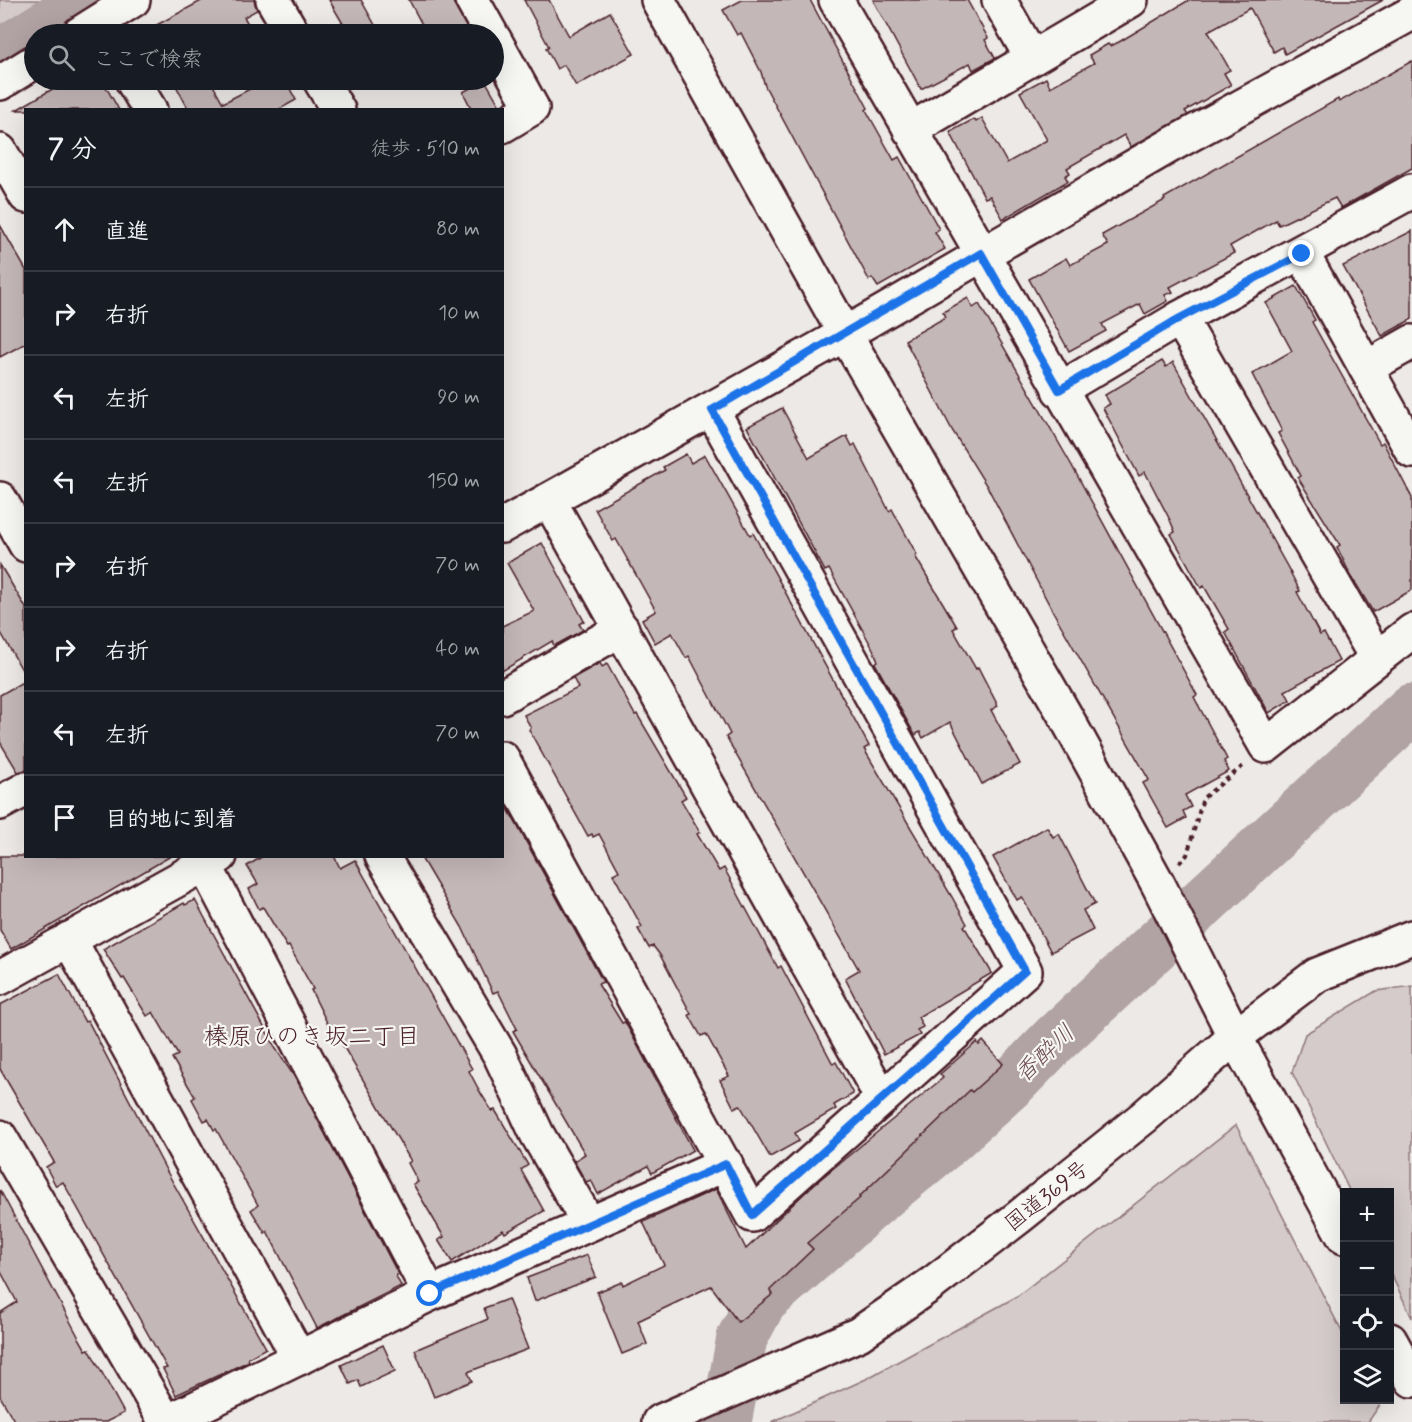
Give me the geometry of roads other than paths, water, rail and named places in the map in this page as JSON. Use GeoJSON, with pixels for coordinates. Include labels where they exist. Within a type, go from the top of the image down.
{"type":"FeatureCollection","features":[{"type":"Feature","properties":{"kind":"main road"},"geometry":{"type":"LineString","coordinates":[[102,24],[133,0]]}},
{"type":"Feature","properties":{"kind":"main road"},"geometry":{"type":"LineString","coordinates":[[273,0],[287,24]]}},
{"type":"Feature","properties":{"kind":"main road"},"geometry":{"type":"LineString","coordinates":[[472,0],[485,24]]}},
{"type":"Feature","properties":{"kind":"main road"},"geometry":{"type":"LineString","coordinates":[[658,0],[845,334],[1066,717],[1158,884],[1235,1037],[1340,1230]]}},
{"type":"Feature","properties":{"kind":"main road"},"geometry":{"type":"LineString","coordinates":[[836,0],[1266,746],[1376,657],[1412,631]]}},
{"type":"Feature","properties":{"kind":"main road"},"geometry":{"type":"LineString","coordinates":[[999,0],[1032,58]]}},
{"type":"Feature","properties":{"kind":"main road"},"geometry":{"type":"LineString","coordinates":[[910,130],[1131,0]]}},
{"type":"Feature","properties":{"kind":"main road"},"geometry":{"type":"LineString","coordinates":[[504,525],[712,410],[981,253],[1412,12]]}},
{"type":"Feature","properties":{"kind":"main road"},"geometry":{"type":"LineString","coordinates":[[504,57],[532,108],[504,125]]}},
{"type":"Feature","properties":{"kind":"main road"},"geometry":{"type":"LineString","coordinates":[[0,83],[24,68]]}},
{"type":"Feature","properties":{"kind":"main road"},"geometry":{"type":"LineString","coordinates":[[138,90],[149,108]]}},
{"type":"Feature","properties":{"kind":"main road"},"geometry":{"type":"LineString","coordinates":[[326,90],[337,108]]}},
{"type":"Feature","properties":{"kind":"main road"},"geometry":{"type":"LineString","coordinates":[[0,151],[24,193]]}},
{"type":"Feature","properties":{"kind":"main road"},"geometry":{"type":"LineString","coordinates":[[1059,390],[1180,318],[1302,254],[1412,191]]}},
{"type":"Feature","properties":{"kind":"main road"},"geometry":{"type":"LineString","coordinates":[[1302,254],[1412,451]]}},
{"type":"Feature","properties":{"kind":"main road"},"geometry":{"type":"LineString","coordinates":[[1180,318],[1376,657]]}},
{"type":"Feature","properties":{"kind":"main road"},"geometry":{"type":"LineString","coordinates":[[1366,368],[1412,342]]}},
{"type":"Feature","properties":{"kind":"main road"},"geometry":{"type":"LineString","coordinates":[[504,762],[752,1215],[1025,971],[712,410]]}},
{"type":"Feature","properties":{"kind":"main road"},"geometry":{"type":"LineString","coordinates":[[0,499],[24,541]]}},
{"type":"Feature","properties":{"kind":"main road"},"geometry":{"type":"LineString","coordinates":[[549,500],[882,1098]]}},
{"type":"Feature","properties":{"kind":"main road"},"geometry":{"type":"LineString","coordinates":[[504,696],[622,629]]}},
{"type":"Feature","properties":{"kind":"main road"},"geometry":{"type":"LineString","coordinates":[[0,803],[24,790]]}},
{"type":"Feature","properties":{"kind":"main road"},"geometry":{"type":"LineString","coordinates":[[383,858],[500,1055],[537,1134],[589,1224]]}},
{"type":"Feature","properties":{"kind":"main road"},"geometry":{"type":"LineString","coordinates":[[0,978],[208,859],[430,1294]]}},
{"type":"Feature","properties":{"kind":"main road","name":"国道369号"},"geometry":{"type":"LineString","coordinates":[[659,1422],[859,1334],[933,1283],[1019,1217],[1144,1117],[1235,1037],[1317,975],[1412,937]]}},
{"type":"Feature","properties":{"kind":"main road"},"geometry":{"type":"LineString","coordinates":[[69,939],[299,1358]]}},
{"type":"Feature","properties":{"kind":"main road"},"geometry":{"type":"LineString","coordinates":[[0,1137],[166,1422],[430,1294],[726,1164]]}},
{"type":"Feature","properties":{"kind":"main road"},"geometry":{"type":"LineString","coordinates":[[1394,1349],[1412,1380]]}},
{"type":"Feature","properties":{"kind":"waterway"},"geometry":{"type":"LineString","coordinates":[[48,24],[86,0]]}},
{"type":"Feature","properties":{"kind":"waterway"},"geometry":{"type":"LineString","coordinates":[[0,52],[4,52],[24,39]]}},
{"type":"Feature","properties":{"kind":"waterway","name":"香酔川"},"geometry":{"type":"LineString","coordinates":[[726,1422],[742,1338],[761,1302],[1014,1081],[1055,1039],[1412,709]]}},
{"type":"Feature","properties":{"kind":"district","name":"榛原ひのき坂二丁目"},"geometry":{"type":"Point","coordinates":[312,1036]}}]}
